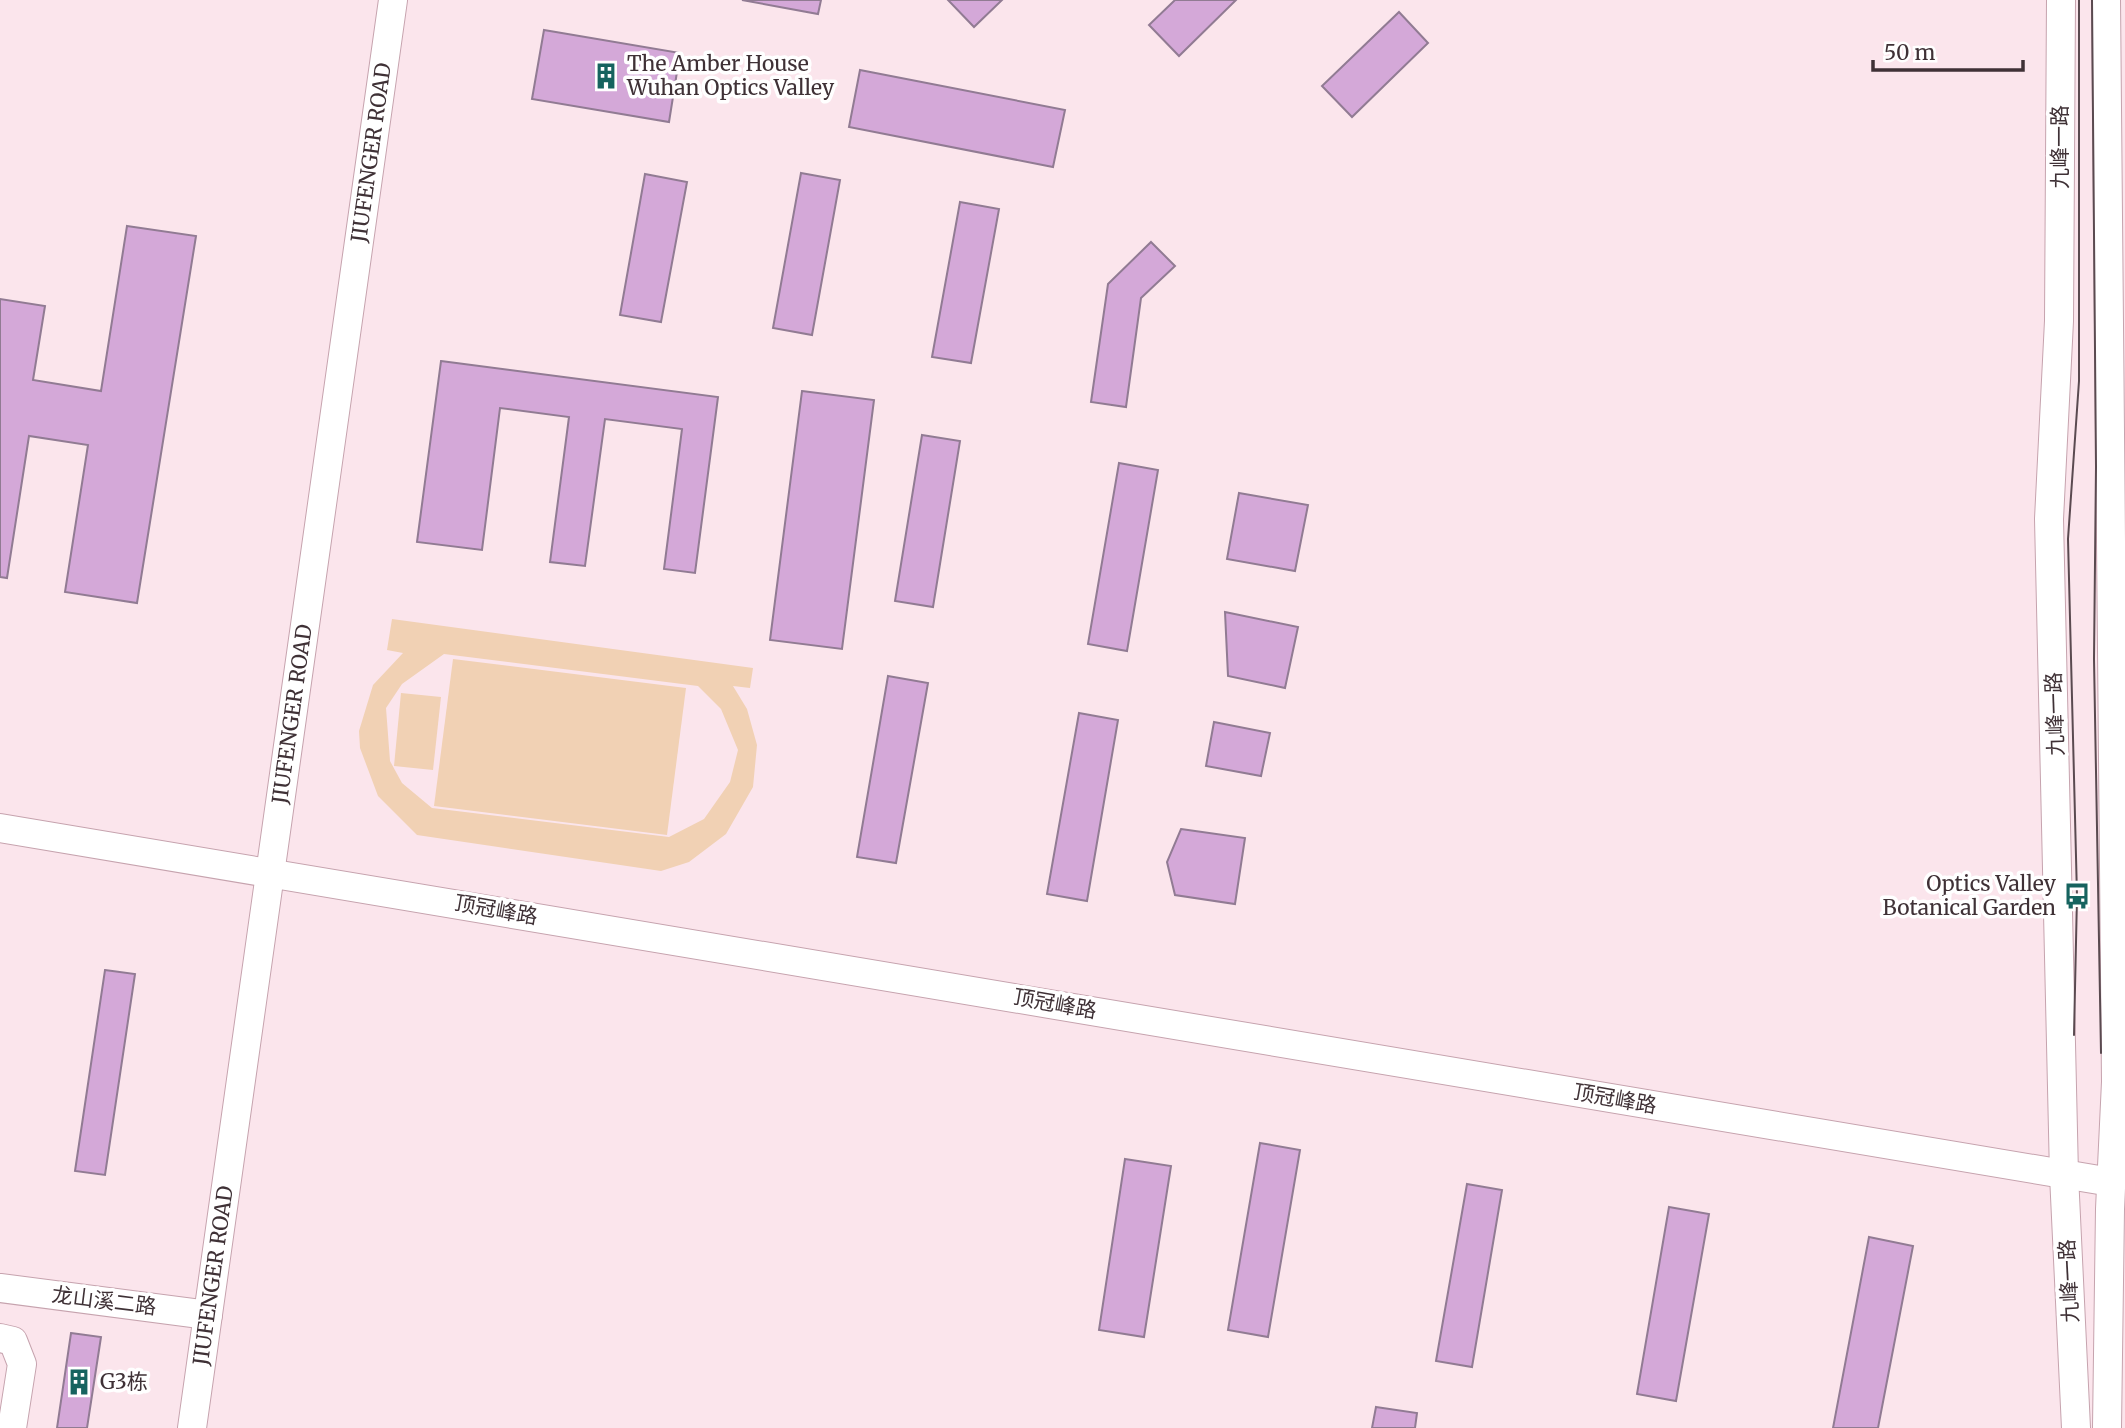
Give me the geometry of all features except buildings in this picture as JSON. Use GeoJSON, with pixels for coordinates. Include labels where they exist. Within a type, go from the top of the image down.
{"type":"FeatureCollection","features":[{"type":"Feature","properties":{"kind":"street","name":"JIUFENGER ROAD"},"geometry":{"type":"LineString","coordinates":[[192,1428],[393,0]]}},
{"type":"Feature","properties":{"kind":"street","name":"九峰一路"},"geometry":{"type":"LineString","coordinates":[[2061,0],[2059,321],[2049,519],[2064,1175],[2076,1428]]}},
{"type":"Feature","properties":{"kind":"street","name":"九峰一路"},"geometry":{"type":"LineString","coordinates":[[2106,0],[2116,1068],[2111,1182],[2107,1428]]}},
{"type":"Feature","properties":{"kind":"street","name":"顶冠峰路"},"geometry":{"type":"LineString","coordinates":[[0,828],[2111,1182]]}},
{"type":"Feature","properties":{"kind":"street","name":"龙山溪二路"},"geometry":{"type":"LineString","coordinates":[[0,1288],[208,1315]]}},
{"type":"Feature","properties":{"kind":"street"},"geometry":{"type":"LineString","coordinates":[[0,1339],[13,1341],[22,1364],[12,1428]]}},
{"type":"Feature","properties":{"kind":"shaded area"},"geometry":{"type":"Polygon","coordinates":[[[392,619],[753,668],[750,688],[733,686],[747,709],[757,745],[753,787],[726,834],[689,862],[661,871],[417,835],[378,796],[360,748],[359,731],[373,685],[403,653],[387,650],[392,619]],[[444,654],[402,684],[386,708],[390,761],[402,783],[432,808],[669,837],[704,819],[730,782],[738,750],[721,709],[698,686],[444,654]]]}},
{"type":"Feature","properties":{"kind":"shaded area"},"geometry":{"type":"Polygon","coordinates":[[[453,659],[686,688],[667,835],[434,806],[453,659]]]}},
{"type":"Feature","properties":{"kind":"shaded area"},"geometry":{"type":"Polygon","coordinates":[[[401,693],[441,697],[433,770],[394,766],[401,693]]]}},
{"type":"Feature","properties":{"kind":"tram line"},"geometry":{"type":"LineString","coordinates":[[2074,1035],[2077,896],[2068,539],[2079,381],[2079,0]]}},
{"type":"Feature","properties":{"kind":"tram line"},"geometry":{"type":"LineString","coordinates":[[2092,0],[2096,467],[2094,659],[2101,1053]]}},
{"type":"Feature","properties":{"kind":"place","name":"The Amber House Wuhan Optics Valley"},"geometry":{"type":"Point","coordinates":[606,76]}},
{"type":"Feature","properties":{"kind":"place","name":"Optics Valley Botanical Garden"},"geometry":{"type":"Point","coordinates":[2077,896]}},
{"type":"Feature","properties":{"kind":"place","name":"G3栋"},"geometry":{"type":"Point","coordinates":[79,1382]}}]}
